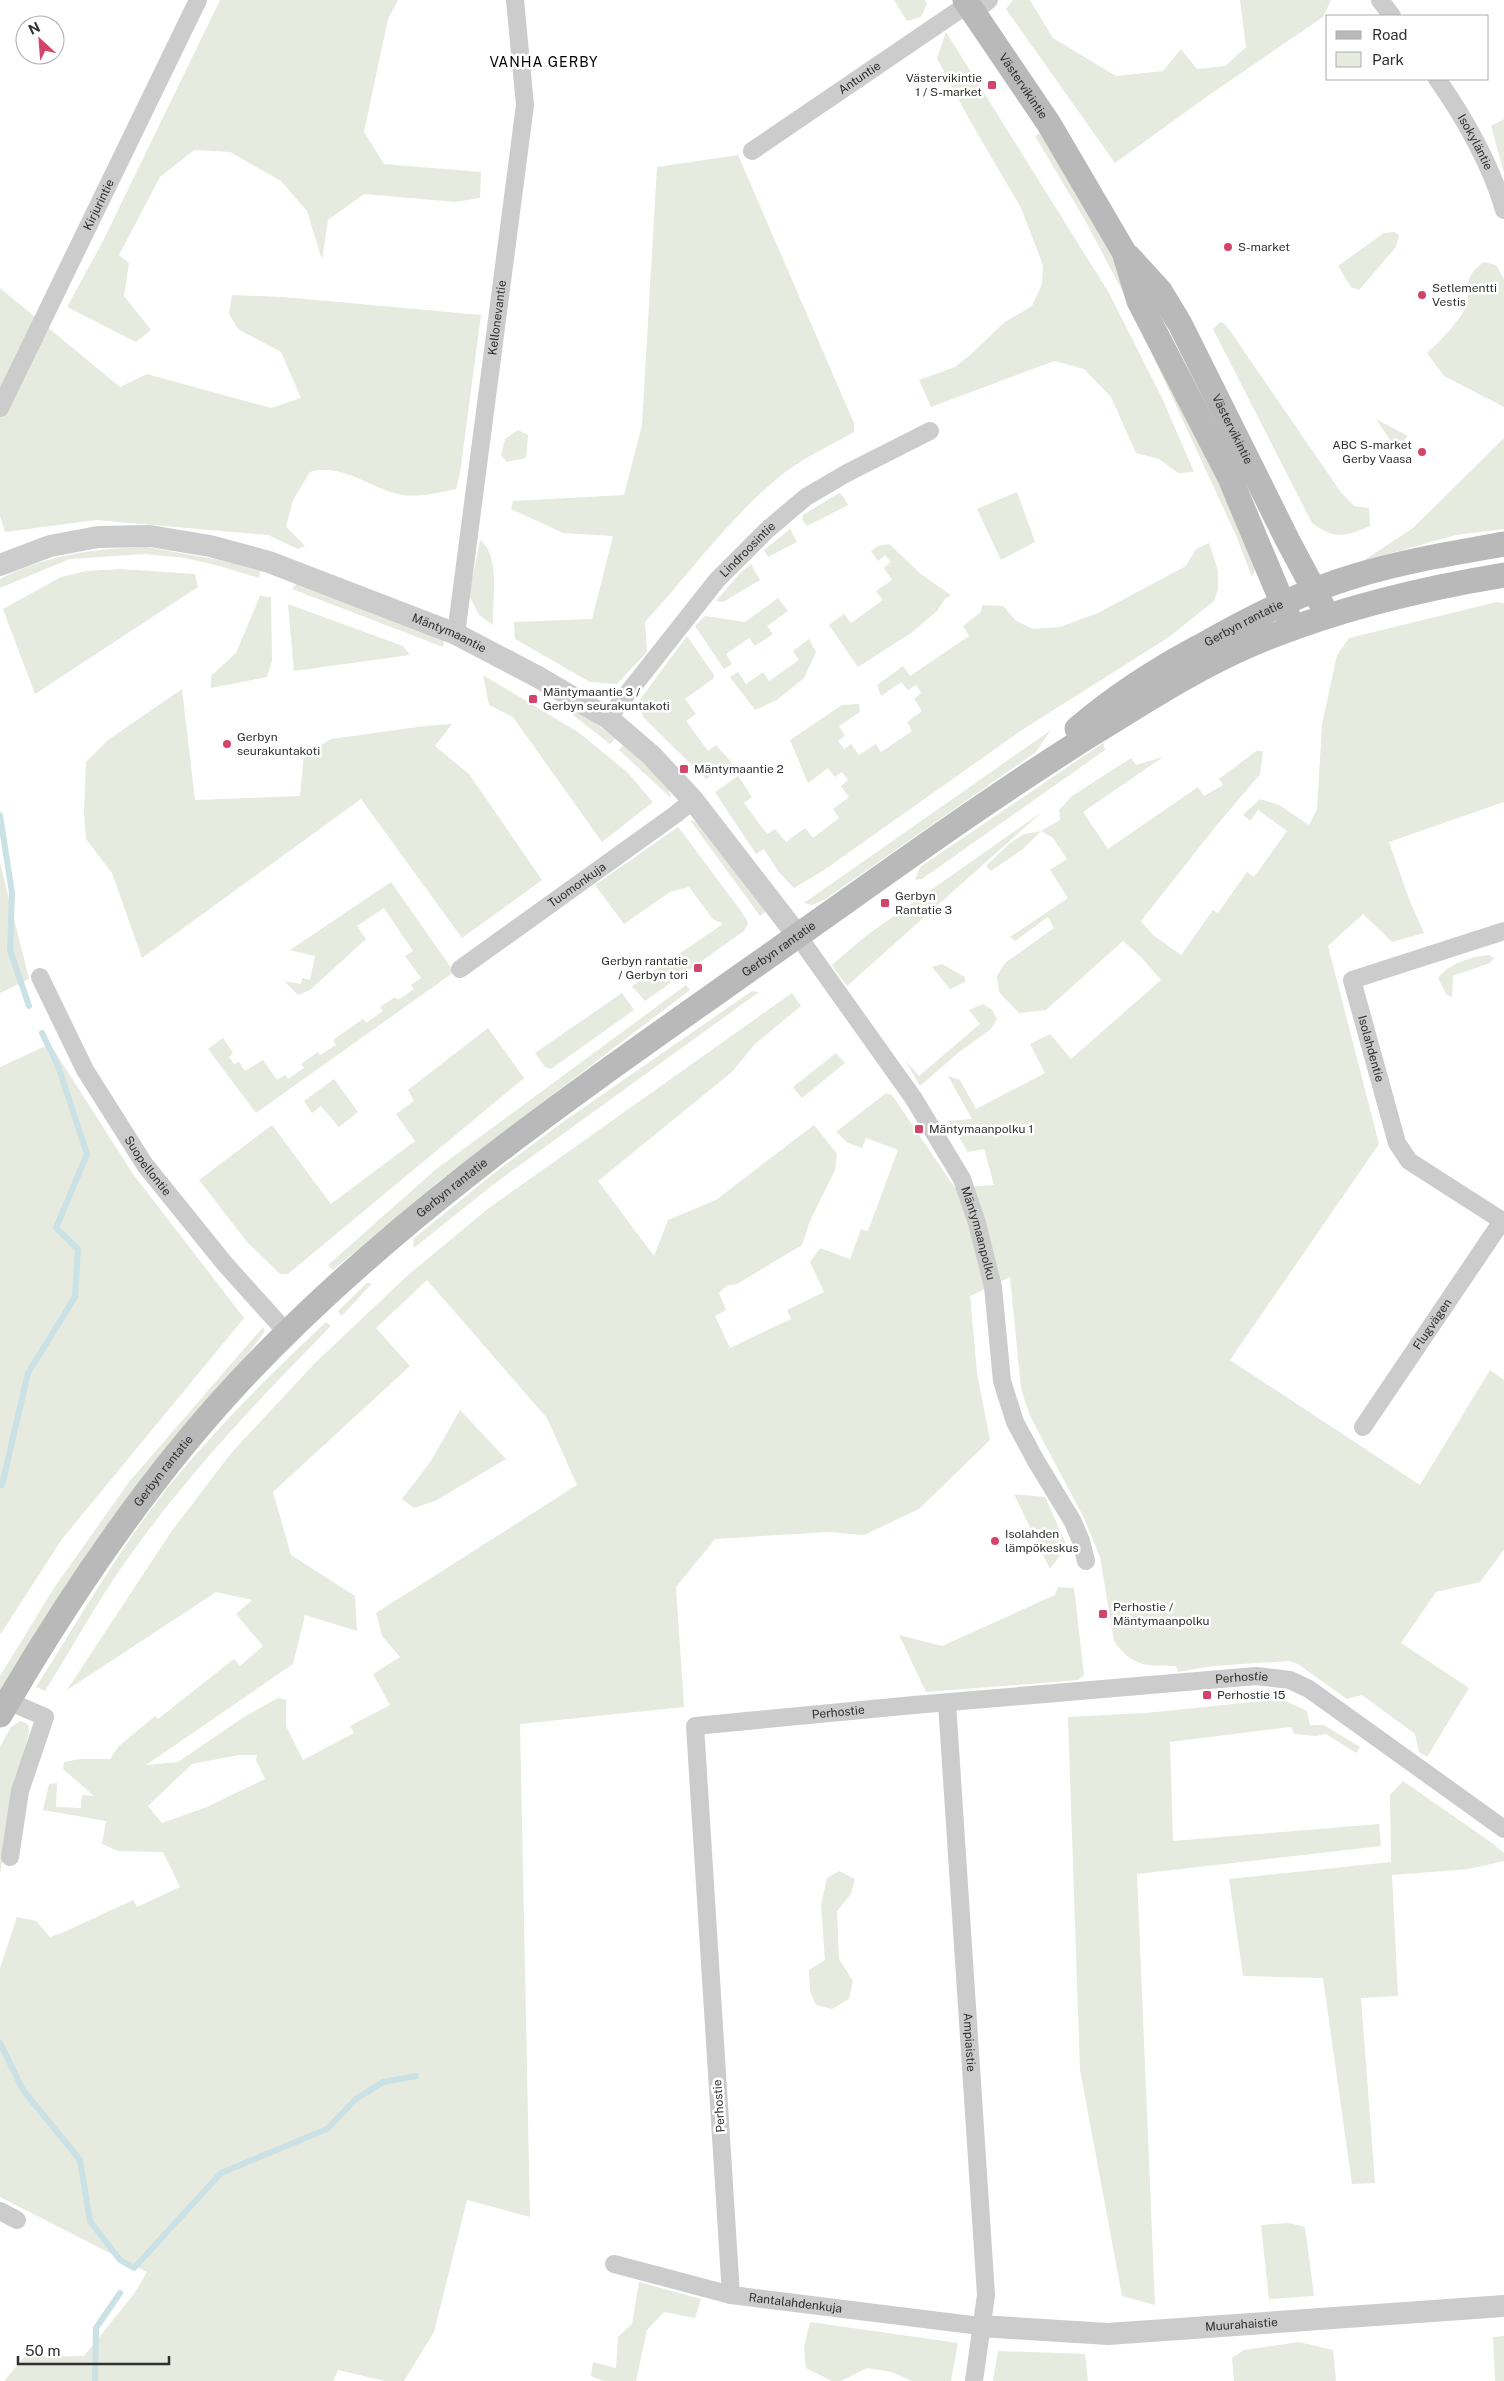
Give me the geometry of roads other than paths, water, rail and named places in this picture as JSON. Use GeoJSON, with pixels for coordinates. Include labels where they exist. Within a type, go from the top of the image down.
{"type":"FeatureCollection","features":[{"type":"Feature","properties":{"kind":"main road","name":"Västervikintie"},"geometry":{"type":"LineString","coordinates":[[974,4],[1049,124],[1124,252],[1160,291],[1180,324],[1288,541],[1316,590],[1327,616]]}},
{"type":"Feature","properties":{"kind":"main road","name":"Västervikintie"},"geometry":{"type":"LineString","coordinates":[[1124,252],[1139,301],[1230,478],[1284,602],[1293,628]]}},
{"type":"Feature","properties":{"kind":"main road","name":"Gerbyn rantatie"},"geometry":{"type":"LineString","coordinates":[[1019,780],[1103,706],[1159,668],[1284,602],[1355,576],[1423,558],[1504,544]]}},
{"type":"Feature","properties":{"kind":"main road","name":"Gerbyn rantatie"},"geometry":{"type":"LineString","coordinates":[[4,1708],[36,1653],[98,1561],[164,1470],[235,1386],[287,1333],[348,1277],[466,1176],[798,936],[1019,780],[1171,684],[1241,649],[1327,616],[1454,583],[1504,575]]}},
{"type":"Feature","properties":{"kind":"street","name":"Kirjurintie"},"geometry":{"type":"LineString","coordinates":[[0,408],[198,0]]}},
{"type":"Feature","properties":{"kind":"street","name":"Kellonevantie"},"geometry":{"type":"LineString","coordinates":[[456,634],[525,105],[515,0]]}},
{"type":"Feature","properties":{"kind":"street"},"geometry":{"type":"LineString","coordinates":[[1380,0],[1391,15]]}},
{"type":"Feature","properties":{"kind":"street","name":"Antuntie"},"geometry":{"type":"LineString","coordinates":[[752,151],[974,4]]}},
{"type":"Feature","properties":{"kind":"street","name":"Isokyläntie"},"geometry":{"type":"LineString","coordinates":[[1438,80],[1453,100],[1498,187],[1504,210]]}},
{"type":"Feature","properties":{"kind":"street","name":"Lindroosintie"},"geometry":{"type":"LineString","coordinates":[[608,718],[717,580],[767,530],[806,497],[847,472],[930,431]]}},
{"type":"Feature","properties":{"kind":"street","name":"Mäntymaantie"},"geometry":{"type":"LineString","coordinates":[[0,565],[50,546],[98,537],[150,536],[210,546],[269,562],[456,634],[538,677],[608,718],[651,755],[693,800],[798,936]]}},
{"type":"Feature","properties":{"kind":"street","name":"Tuomonkuja"},"geometry":{"type":"LineString","coordinates":[[460,969],[693,800]]}},
{"type":"Feature","properties":{"kind":"street","name":"Isolahdentie"},"geometry":{"type":"LineString","coordinates":[[1503,1222],[1409,1161],[1397,1143],[1352,980],[1504,931]]}},
{"type":"Feature","properties":{"kind":"street","name":"Mäntymaanpolku"},"geometry":{"type":"LineString","coordinates":[[798,936],[914,1099],[962,1180],[977,1223],[993,1287],[1002,1381],[1016,1422],[1036,1461],[1073,1522],[1081,1541],[1086,1561]]}},
{"type":"Feature","properties":{"kind":"street","name":"Suopellontie"},"geometry":{"type":"LineString","coordinates":[[40,976],[86,1070],[145,1165],[225,1264],[287,1333]]}},
{"type":"Feature","properties":{"kind":"street","name":"Flugvägen"},"geometry":{"type":"LineString","coordinates":[[1363,1427],[1503,1222]]}},
{"type":"Feature","properties":{"kind":"street","name":"Perhostie"},"geometry":{"type":"LineString","coordinates":[[731,2295],[694,1726],[1256,1676],[1290,1680],[1309,1689],[1504,1829]]}},
{"type":"Feature","properties":{"kind":"street","name":"Ampiaistie"},"geometry":{"type":"LineString","coordinates":[[948,1703],[986,2295],[980,2326],[974,2381]]}},
{"type":"Feature","properties":{"kind":"street"},"geometry":{"type":"LineString","coordinates":[[4,1708],[45,1717],[20,1791],[10,1857]]}},
{"type":"Feature","properties":{"kind":"street"},"geometry":{"type":"LineString","coordinates":[[0,2211],[17,2220]]}},
{"type":"Feature","properties":{"kind":"street","name":"Rantalahdenkuja"},"geometry":{"type":"LineString","coordinates":[[614,2264],[731,2295],[980,2326]]}},
{"type":"Feature","properties":{"kind":"street","name":"Muurahaistie"},"geometry":{"type":"LineString","coordinates":[[980,2326],[1108,2334],[1504,2306]]}},
{"type":"Feature","properties":{"kind":"waterway"},"geometry":{"type":"LineString","coordinates":[[0,815],[12,893],[10,950],[29,1006]]}},
{"type":"Feature","properties":{"kind":"waterway"},"geometry":{"type":"LineString","coordinates":[[2,1485],[28,1373],[75,1297],[78,1249],[56,1228],[87,1154],[58,1066],[42,1033]]}},
{"type":"Feature","properties":{"kind":"waterway"},"geometry":{"type":"LineString","coordinates":[[0,2043],[23,2090],[80,2160],[90,2221],[120,2260],[134,2268],[221,2173],[327,2129],[356,2099],[383,2082],[416,2076]]}},
{"type":"Feature","properties":{"kind":"waterway"},"geometry":{"type":"LineString","coordinates":[[95,2381],[96,2328],[120,2293]]}},
{"type":"Feature","properties":{"kind":"place","name":"Västervikintie 1 / S-market"},"geometry":{"type":"Point","coordinates":[992,85]}},
{"type":"Feature","properties":{"kind":"place","name":"S-market"},"geometry":{"type":"Point","coordinates":[1228,247]}},
{"type":"Feature","properties":{"kind":"place","name":"Setlementti Vestis"},"geometry":{"type":"Point","coordinates":[1422,295]}},
{"type":"Feature","properties":{"kind":"place","name":"ABC S-market Gerby Vaasa"},"geometry":{"type":"Point","coordinates":[1422,452]}},
{"type":"Feature","properties":{"kind":"place","name":"Mäntymaantie 3 / Gerbyn seurakuntakoti"},"geometry":{"type":"Point","coordinates":[533,699]}},
{"type":"Feature","properties":{"kind":"place","name":"Gerbyn seurakuntakoti"},"geometry":{"type":"Point","coordinates":[227,744]}},
{"type":"Feature","properties":{"kind":"place","name":"Mäntymaantie 2"},"geometry":{"type":"Point","coordinates":[684,769]}},
{"type":"Feature","properties":{"kind":"place","name":"Gerbyn Rantatie 3"},"geometry":{"type":"Point","coordinates":[885,903]}},
{"type":"Feature","properties":{"kind":"place","name":"Gerbyn rantatie / Gerbyn tori"},"geometry":{"type":"Point","coordinates":[698,968]}},
{"type":"Feature","properties":{"kind":"place","name":"Mäntymaanpolku 1"},"geometry":{"type":"Point","coordinates":[919,1129]}},
{"type":"Feature","properties":{"kind":"place","name":"Isolahden lämpökeskus"},"geometry":{"type":"Point","coordinates":[995,1541]}},
{"type":"Feature","properties":{"kind":"place","name":"Perhostie / Mäntymaanpolku"},"geometry":{"type":"Point","coordinates":[1103,1614]}},
{"type":"Feature","properties":{"kind":"place","name":"Perhostie 15"},"geometry":{"type":"Point","coordinates":[1207,1695]}},
{"type":"Feature","properties":{"kind":"district","name":"VANHA GERBY"},"geometry":{"type":"Point","coordinates":[544,62]}}]}
